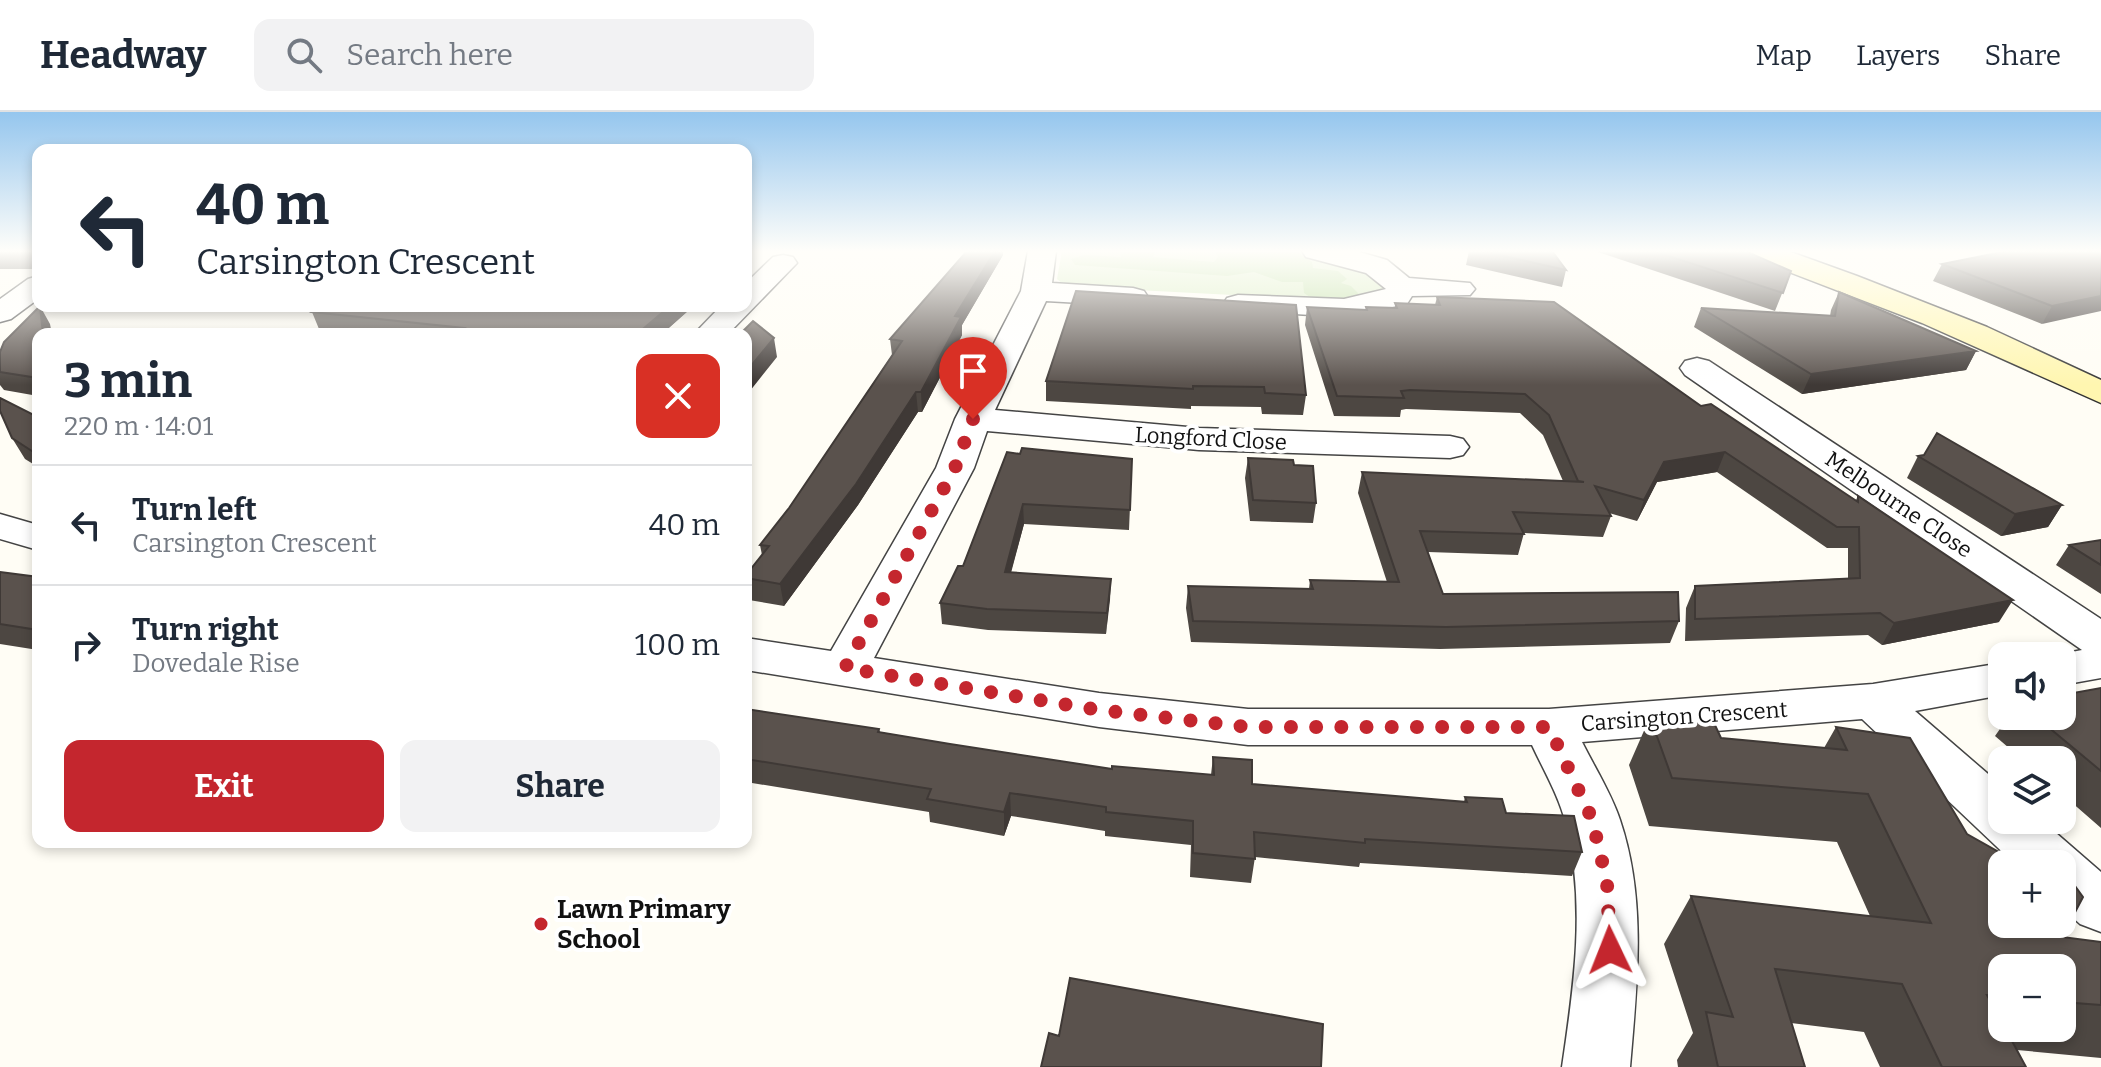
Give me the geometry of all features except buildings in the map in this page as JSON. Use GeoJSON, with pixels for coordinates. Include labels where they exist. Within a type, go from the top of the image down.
{"type":"FeatureCollection","features":[{"type":"Feature","properties":{"kind":"street"},"geometry":{"type":"LineString","coordinates":[[0,313],[24,296]]}},
{"type":"Feature","properties":{"kind":"street"},"geometry":{"type":"LineString","coordinates":[[845,668],[955,468],[973,419],[1034,296]]}},
{"type":"Feature","properties":{"kind":"street"},"geometry":{"type":"LineString","coordinates":[[1112,296],[1169,299]]}},
{"type":"Feature","properties":{"kind":"street"},"geometry":{"type":"LineString","coordinates":[[1213,302],[1344,308],[1397,296]]}},
{"type":"Feature","properties":{"kind":"street"},"geometry":{"type":"LineString","coordinates":[[1881,296],[2009,349],[2101,393]]}},
{"type":"Feature","properties":{"kind":"street"},"geometry":{"type":"LineString","coordinates":[[716,328],[732,312]]}},
{"type":"Feature","properties":{"kind":"street","name":"Melbourne Close"},"geometry":{"type":"LineString","coordinates":[[1697,368],[2101,641]]}},
{"type":"Feature","properties":{"kind":"street","name":"Longford Close"},"geometry":{"type":"LineString","coordinates":[[973,419],[1199,439],[1450,447]]}},
{"type":"Feature","properties":{"kind":"street"},"geometry":{"type":"LineString","coordinates":[[0,526],[32,536]]}},
{"type":"Feature","properties":{"kind":"street","name":"Carsington Crescent"},"geometry":{"type":"LineString","coordinates":[[752,655],[1099,710],[1248,727],[1549,727],[1873,701],[1988,681]]}},
{"type":"Feature","properties":{"kind":"street"},"geometry":{"type":"LineString","coordinates":[[2076,666],[2101,662]]}},
{"type":"Feature","properties":{"kind":"street"},"geometry":{"type":"LineString","coordinates":[[1873,701],[1988,805]]}},
{"type":"Feature","properties":{"kind":"street"},"geometry":{"type":"LineString","coordinates":[[1549,727],[1592,819],[1607,882],[1610,950],[1596,1067]]}},
{"type":"Feature","properties":{"kind":"street"},"geometry":{"type":"LineString","coordinates":[[2020,834],[2037,850]]}},
{"type":"Feature","properties":{"kind":"street"},"geometry":{"type":"LineString","coordinates":[[2076,885],[2101,907]]}},
{"type":"Feature","properties":{"kind":"green space"},"geometry":{"type":"Polygon","coordinates":[[[1248,296],[1362,296],[1313,299],[1248,296]]]}},
{"type":"Feature","properties":{"kind":"green space"},"geometry":{"type":"Polygon","coordinates":[[[1308,296],[1359,296],[1353,302],[1313,299],[1308,296]]]}},
{"type":"Feature","properties":{"kind":"place","name":"Lawn Primary School"},"geometry":{"type":"Point","coordinates":[541,924]}},
{"type":"Feature","properties":{"kind":"route"},"geometry":{"type":"LineString","coordinates":[[973,419],[955,468],[845,668],[1099,710],[1248,727],[1549,727],[1592,819],[1607,882],[1610,950]]}}]}
